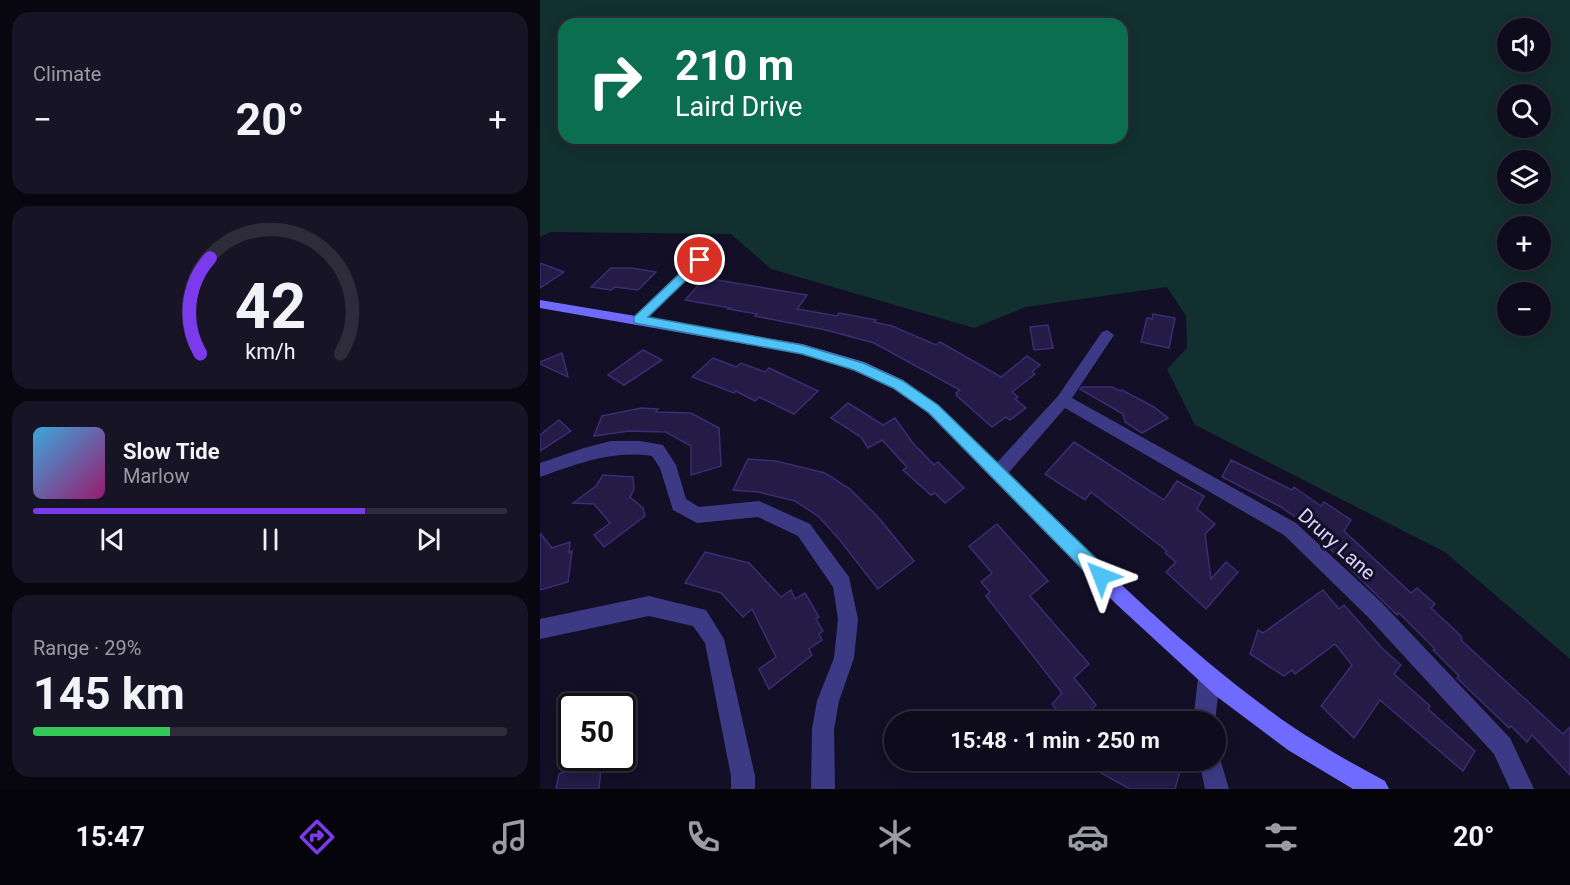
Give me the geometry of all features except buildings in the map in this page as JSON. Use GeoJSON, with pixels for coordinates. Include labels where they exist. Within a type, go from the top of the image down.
{"type":"FeatureCollection","features":[{"type":"Feature","properties":{"kind":"main road"},"geometry":{"type":"LineString","coordinates":[[540,304],[802,349],[859,366],[898,384],[933,409],[1148,622],[1209,678],[1284,736],[1339,770],[1377,789]]}},
{"type":"Feature","properties":{"kind":"street"},"geometry":{"type":"LineString","coordinates":[[638,320],[700,260]]}},
{"type":"Feature","properties":{"kind":"street"},"geometry":{"type":"LineString","coordinates":[[998,473],[1062,400],[1107,335]]}},
{"type":"Feature","properties":{"kind":"street","name":"Drury Lane"},"geometry":{"type":"LineString","coordinates":[[1062,400],[1290,529],[1375,610],[1502,746],[1522,789]]}},
{"type":"Feature","properties":{"kind":"street"},"geometry":{"type":"LineString","coordinates":[[540,470],[598,449],[632,445],[657,450],[668,465],[679,504],[697,515],[759,509],[804,530],[842,584],[848,619],[844,658],[828,701],[823,729],[823,789]]}},
{"type":"Feature","properties":{"kind":"street"},"geometry":{"type":"LineString","coordinates":[[540,629],[649,606],[699,617],[714,639],[743,776],[743,789]]}},
{"type":"Feature","properties":{"kind":"street"},"geometry":{"type":"LineString","coordinates":[[1205,711],[1209,678]]}},
{"type":"Feature","properties":{"kind":"street"},"geometry":{"type":"LineString","coordinates":[[1213,771],[1217,789]]}},
{"type":"Feature","properties":{"kind":"green space"},"geometry":{"type":"Polygon","coordinates":[[[540,0],[1570,0],[1570,659],[1445,552],[1195,425],[1167,369],[1187,348],[1186,316],[1167,287],[1026,307],[974,328],[771,269],[731,234],[551,232],[540,237],[540,0]]]}},
{"type":"Feature","properties":{"kind":"route"},"geometry":{"type":"LineString","coordinates":[[700,260],[638,320],[802,349],[859,366],[898,384],[933,409],[1101,576]]}}]}
